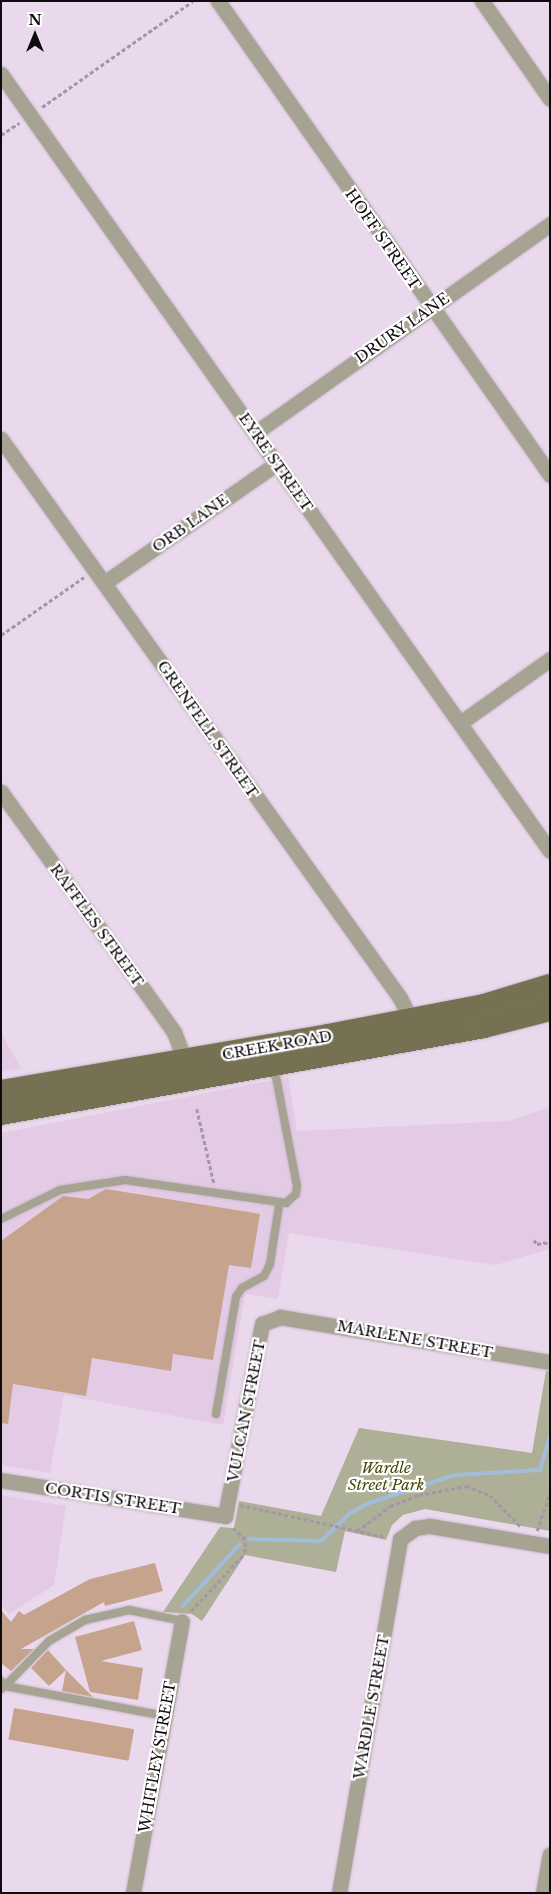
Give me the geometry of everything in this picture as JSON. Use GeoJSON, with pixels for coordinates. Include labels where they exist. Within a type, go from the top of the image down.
{"type":"FeatureCollection","features":[{"type":"Feature","properties":{"kind":"main road","name":"CREEK ROAD"},"geometry":{"type":"LineString","coordinates":[[1,1092],[484,1006],[550,986]]}},
{"type":"Feature","properties":{"kind":"main road","name":"CREEK ROAD"},"geometry":{"type":"LineString","coordinates":[[1,1113],[484,1026],[550,1009]]}},
{"type":"Feature","properties":{"kind":"street","name":"HOFF STREET"},"geometry":{"type":"LineString","coordinates":[[218,1],[431,308],[550,475]]}},
{"type":"Feature","properties":{"kind":"street"},"geometry":{"type":"LineString","coordinates":[[482,1],[550,99]]}},
{"type":"Feature","properties":{"kind":"street","name":"EYRE STREET"},"geometry":{"type":"LineString","coordinates":[[1,74],[32,114],[276,464],[550,851]]}},
{"type":"Feature","properties":{"kind":"street","name":"DRURY LANE"},"geometry":{"type":"LineString","coordinates":[[255,433],[550,224]]}},
{"type":"Feature","properties":{"kind":"street","name":"GRENFELL STREET"},"geometry":{"type":"LineString","coordinates":[[1,439],[400,998],[411,1020]]}},
{"type":"Feature","properties":{"kind":"street","name":"ORB LANE"},"geometry":{"type":"LineString","coordinates":[[104,583],[276,464]]}},
{"type":"Feature","properties":{"kind":"street"},"geometry":{"type":"LineString","coordinates":[[460,723],[550,659]]}},
{"type":"Feature","properties":{"kind":"street","name":"RAFFLES STREET"},"geometry":{"type":"LineString","coordinates":[[1,792],[174,1032],[185,1060]]}},
{"type":"Feature","properties":{"kind":"street","name":"MARLENE STREET"},"geometry":{"type":"LineString","coordinates":[[280,1316],[550,1362]]}},
{"type":"Feature","properties":{"kind":"street","name":"VULCAN STREET"},"geometry":{"type":"LineString","coordinates":[[227,1509],[262,1324],[280,1316]]}},
{"type":"Feature","properties":{"kind":"street","name":"CORTIS STREET"},"geometry":{"type":"LineString","coordinates":[[1,1480],[227,1509]]}},
{"type":"Feature","properties":{"kind":"street"},"geometry":{"type":"LineString","coordinates":[[400,1539],[415,1528],[430,1526],[550,1546]]}},
{"type":"Feature","properties":{"kind":"street","name":"WARDLE STREET"},"geometry":{"type":"LineString","coordinates":[[339,1893],[400,1539]]}},
{"type":"Feature","properties":{"kind":"street","name":"WHITLEY STREET"},"geometry":{"type":"LineString","coordinates":[[133,1893],[182,1621]]}},
{"type":"Feature","properties":{"kind":"street"},"geometry":{"type":"LineString","coordinates":[[543,1893],[550,1855]]}},
{"type":"Feature","properties":{"kind":"lane"},"geometry":{"type":"LineString","coordinates":[[1,1218],[60,1190],[125,1180],[279,1205],[296,1194],[297,1186],[274,1064]]}},
{"type":"Feature","properties":{"kind":"lane"},"geometry":{"type":"LineString","coordinates":[[216,1414],[236,1297],[242,1288],[264,1276],[270,1264],[279,1205]]}},
{"type":"Feature","properties":{"kind":"lane"},"geometry":{"type":"LineString","coordinates":[[3,1685],[49,1641],[85,1620],[128,1610],[182,1621]]}},
{"type":"Feature","properties":{"kind":"lane"},"geometry":{"type":"LineString","coordinates":[[3,1685],[165,1716]]}},
{"type":"Feature","properties":{"kind":"path"},"geometry":{"type":"LineString","coordinates":[[1,135],[193,1]]}},
{"type":"Feature","properties":{"kind":"path"},"geometry":{"type":"LineString","coordinates":[[1,635],[94,569]]}},
{"type":"Feature","properties":{"kind":"path"},"geometry":{"type":"LineString","coordinates":[[196,1109],[217,1194]]}},
{"type":"Feature","properties":{"kind":"path"},"geometry":{"type":"LineString","coordinates":[[534,1240],[537,1244],[550,1242]]}},
{"type":"Feature","properties":{"kind":"path"},"geometry":{"type":"LineString","coordinates":[[357,1531],[390,1506],[419,1494],[466,1486],[479,1489],[507,1510],[533,1543]]}},
{"type":"Feature","properties":{"kind":"path"},"geometry":{"type":"LineString","coordinates":[[533,1543],[550,1493]]}},
{"type":"Feature","properties":{"kind":"path"},"geometry":{"type":"LineString","coordinates":[[227,1509],[327,1521],[357,1531],[400,1539]]}},
{"type":"Feature","properties":{"kind":"path"},"geometry":{"type":"LineString","coordinates":[[182,1621],[245,1552],[245,1540],[227,1509]]}},
{"type":"Feature","properties":{"kind":"shaded area"},"geometry":{"type":"Polygon","coordinates":[[[1,1033],[21,1068],[1,1072],[1,1033]]]}},
{"type":"Feature","properties":{"kind":"shaded area"},"geometry":{"type":"Polygon","coordinates":[[[288,1077],[297,1131],[509,1121],[550,1107],[550,1249],[495,1265],[289,1233],[278,1299],[245,1294],[223,1425],[64,1395],[50,1473],[1,1465],[1,1133],[288,1077]]]}},
{"type":"Feature","properties":{"kind":"shaded area"},"geometry":{"type":"Polygon","coordinates":[[[1,1495],[66,1506],[54,1585],[9,1614],[1,1604],[1,1495]]]}},
{"type":"Feature","properties":{"kind":"green space","name":"Wardle Street Park"},"geometry":{"type":"Polygon","coordinates":[[[546,1371],[550,1371],[550,1531],[425,1509],[403,1515],[392,1525],[386,1540],[345,1531],[336,1572],[245,1555],[202,1621],[192,1614],[163,1612],[220,1527],[234,1528],[239,1501],[321,1516],[359,1428],[532,1453],[546,1371]]]}},
{"type":"Feature","properties":{"kind":"building"},"geometry":{"type":"Polygon","coordinates":[[[106,1189],[260,1214],[251,1268],[229,1265],[213,1360],[173,1354],[171,1371],[92,1358],[86,1396],[13,1384],[8,1424],[1,1423],[1,1241],[63,1196],[88,1199],[106,1189]]]}},
{"type":"Feature","properties":{"kind":"building"},"geometry":{"type":"Polygon","coordinates":[[[155,1563],[163,1591],[105,1606],[104,1602],[21,1649],[34,1649],[11,1671],[1,1663],[1,1610],[11,1622],[19,1611],[24,1615],[90,1579],[155,1563]]]}},
{"type":"Feature","properties":{"kind":"building"},"geometry":{"type":"Polygon","coordinates":[[[134,1621],[142,1650],[101,1661],[143,1668],[138,1700],[90,1692],[75,1637],[134,1621]]]}},
{"type":"Feature","properties":{"kind":"building"},"geometry":{"type":"Polygon","coordinates":[[[48,1650],[66,1670],[49,1686],[31,1668],[48,1650]]]}},
{"type":"Feature","properties":{"kind":"building"},"geometry":{"type":"Polygon","coordinates":[[[66,1670],[93,1697],[62,1691],[66,1670]]]}},
{"type":"Feature","properties":{"kind":"building"},"geometry":{"type":"Polygon","coordinates":[[[14,1708],[134,1729],[129,1761],[8,1740],[14,1708]]]}},
{"type":"Feature","properties":{"kind":"waterway"},"geometry":{"type":"LineString","coordinates":[[249,1539],[321,1541],[349,1514],[369,1503],[455,1475],[540,1470],[550,1436]]}},
{"type":"Feature","properties":{"kind":"waterway"},"geometry":{"type":"LineString","coordinates":[[183,1606],[240,1544]]}}]}
